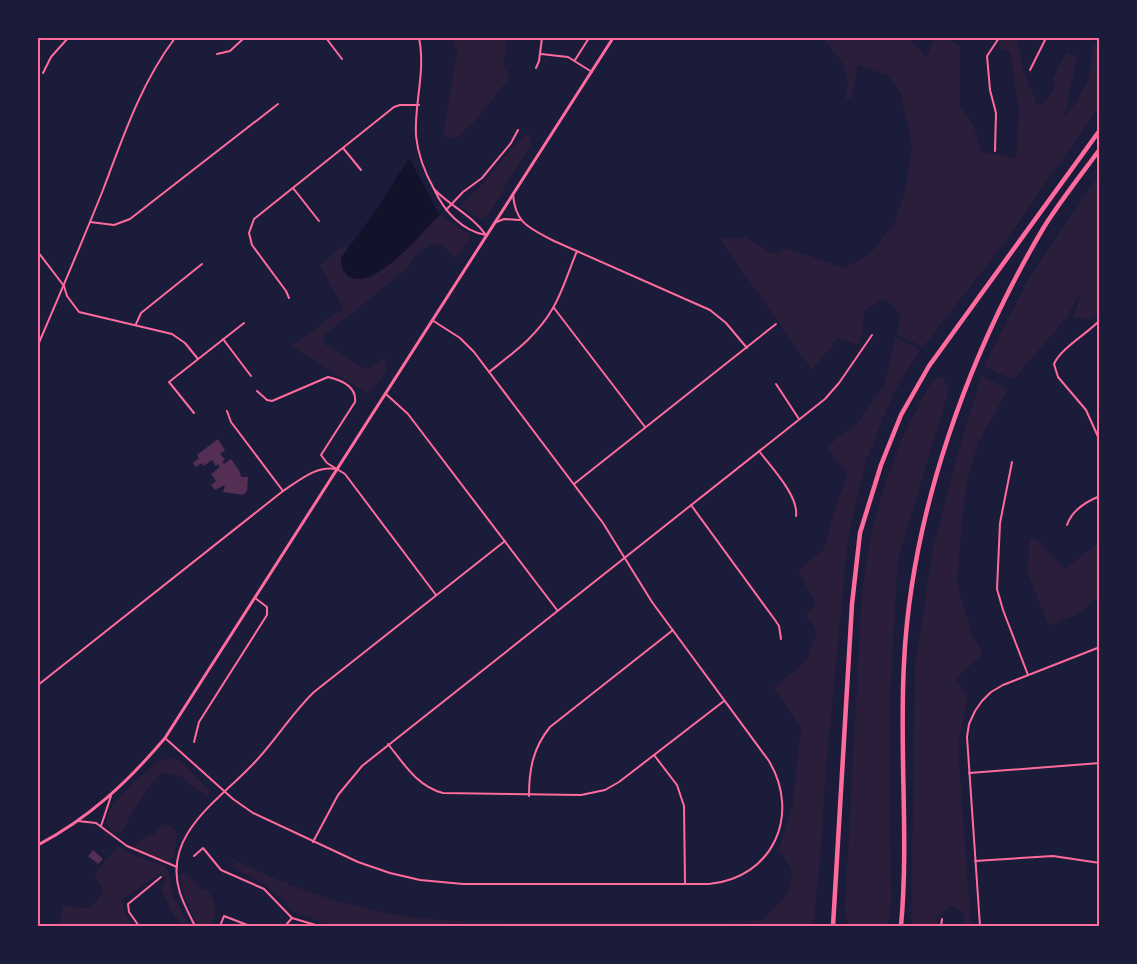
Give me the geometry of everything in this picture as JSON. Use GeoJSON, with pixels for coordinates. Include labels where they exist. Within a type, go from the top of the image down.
{"type":"FeatureCollection","features":[{"type":"Feature","properties":{"kind":"highway"},"geometry":{"type":"LineString","coordinates":[[833,927],[852,604],[860,533],[881,465],[901,415],[929,366],[1100,130]]}},
{"type":"Feature","properties":{"kind":"highway"},"geometry":{"type":"LineString","coordinates":[[901,927],[904,663],[919,548],[934,487],[953,421],[990,327],[1045,225],[1100,149]]}},
{"type":"Feature","properties":{"kind":"main road"},"geometry":{"type":"LineString","coordinates":[[38,845],[78,821],[111,796],[142,766],[165,738],[613,38]]}},
{"type":"Feature","properties":{"kind":"street"},"geometry":{"type":"LineString","coordinates":[[43,73],[51,57],[68,38]]}},
{"type":"Feature","properties":{"kind":"street"},"geometry":{"type":"LineString","coordinates":[[38,345],[64,286],[135,107],[155,65],[174,38]]}},
{"type":"Feature","properties":{"kind":"street"},"geometry":{"type":"LineString","coordinates":[[217,54],[230,51],[244,38]]}},
{"type":"Feature","properties":{"kind":"street"},"geometry":{"type":"LineString","coordinates":[[326,38],[342,59]]}},
{"type":"Feature","properties":{"kind":"street"},"geometry":{"type":"LineString","coordinates":[[418,38],[422,65],[416,136],[423,170],[446,210],[474,233],[486,235]]}},
{"type":"Feature","properties":{"kind":"street"},"geometry":{"type":"LineString","coordinates":[[536,68],[541,54],[542,38]]}},
{"type":"Feature","properties":{"kind":"street"},"geometry":{"type":"LineString","coordinates":[[575,60],[589,38]]}},
{"type":"Feature","properties":{"kind":"street"},"geometry":{"type":"LineString","coordinates":[[995,151],[996,113],[990,90],[987,56],[990,48],[999,38]]}},
{"type":"Feature","properties":{"kind":"street"},"geometry":{"type":"LineString","coordinates":[[1030,70],[1044,43],[1044,38]]}},
{"type":"Feature","properties":{"kind":"street"},"geometry":{"type":"LineString","coordinates":[[541,54],[564,56],[575,60],[591,72]]}},
{"type":"Feature","properties":{"kind":"street"},"geometry":{"type":"LineString","coordinates":[[90,222],[108,226],[130,219],[278,104]]}},
{"type":"Feature","properties":{"kind":"street"},"geometry":{"type":"LineString","coordinates":[[289,298],[252,245],[249,233],[252,223],[257,216],[394,107],[419,105]]}},
{"type":"Feature","properties":{"kind":"street"},"geometry":{"type":"LineString","coordinates":[[446,210],[463,192],[482,178],[511,143],[518,130]]}},
{"type":"Feature","properties":{"kind":"street"},"geometry":{"type":"LineString","coordinates":[[343,148],[361,170]]}},
{"type":"Feature","properties":{"kind":"street"},"geometry":{"type":"LineString","coordinates":[[293,188],[319,221]]}},
{"type":"Feature","properties":{"kind":"street"},"geometry":{"type":"LineString","coordinates":[[434,189],[451,205],[480,226],[486,235]]}},
{"type":"Feature","properties":{"kind":"street"},"geometry":{"type":"LineString","coordinates":[[513,194],[514,208],[520,220],[540,234],[710,310],[726,322],[747,348]]}},
{"type":"Feature","properties":{"kind":"street"},"geometry":{"type":"LineString","coordinates":[[494,224],[504,219],[520,220]]}},
{"type":"Feature","properties":{"kind":"street"},"geometry":{"type":"LineString","coordinates":[[489,372],[529,340],[554,307],[578,251]]}},
{"type":"Feature","properties":{"kind":"street"},"geometry":{"type":"LineString","coordinates":[[38,252],[64,286],[67,296],[79,312],[136,324],[177,336],[198,359]]}},
{"type":"Feature","properties":{"kind":"street"},"geometry":{"type":"LineString","coordinates":[[136,324],[141,313],[202,264]]}},
{"type":"Feature","properties":{"kind":"street"},"geometry":{"type":"LineString","coordinates":[[554,307],[645,427]]}},
{"type":"Feature","properties":{"kind":"street"},"geometry":{"type":"LineString","coordinates":[[165,738],[253,813],[374,868],[404,877],[463,884],[716,883],[740,876],[756,866],[769,850],[777,835],[782,816],[781,787],[769,761],[673,630],[624,558],[607,528],[489,372],[466,343],[432,320]]}},
{"type":"Feature","properties":{"kind":"street"},"geometry":{"type":"LineString","coordinates":[[1100,320],[1058,356],[1054,364],[1058,377],[1086,410],[1100,441]]}},
{"type":"Feature","properties":{"kind":"street"},"geometry":{"type":"LineString","coordinates":[[194,413],[169,382],[244,322]]}},
{"type":"Feature","properties":{"kind":"street"},"geometry":{"type":"LineString","coordinates":[[574,484],[776,324]]}},
{"type":"Feature","properties":{"kind":"street"},"geometry":{"type":"LineString","coordinates":[[313,842],[330,806],[362,766],[835,389],[872,335]]}},
{"type":"Feature","properties":{"kind":"street"},"geometry":{"type":"LineString","coordinates":[[223,339],[251,376]]}},
{"type":"Feature","properties":{"kind":"street"},"geometry":{"type":"LineString","coordinates":[[257,391],[267,400],[272,401],[328,377],[353,388],[356,396],[355,402],[321,455],[327,464],[345,474],[357,488],[436,595]]}},
{"type":"Feature","properties":{"kind":"street"},"geometry":{"type":"LineString","coordinates":[[776,384],[799,419]]}},
{"type":"Feature","properties":{"kind":"street"},"geometry":{"type":"LineString","coordinates":[[385,393],[408,414],[557,610]]}},
{"type":"Feature","properties":{"kind":"street"},"geometry":{"type":"LineString","coordinates":[[227,411],[231,422],[283,491]]}},
{"type":"Feature","properties":{"kind":"street"},"geometry":{"type":"LineString","coordinates":[[759,451],[794,498],[796,516]]}},
{"type":"Feature","properties":{"kind":"street"},"geometry":{"type":"LineString","coordinates":[[1012,462],[1002,513],[997,589],[1028,675]]}},
{"type":"Feature","properties":{"kind":"street"},"geometry":{"type":"LineString","coordinates":[[38,685],[283,491],[317,469],[324,467],[336,469]]}},
{"type":"Feature","properties":{"kind":"street"},"geometry":{"type":"LineString","coordinates":[[1067,525],[1076,509],[1100,496]]}},
{"type":"Feature","properties":{"kind":"street"},"geometry":{"type":"LineString","coordinates":[[691,505],[775,620],[781,633],[781,639]]}},
{"type":"Feature","properties":{"kind":"street"},"geometry":{"type":"LineString","coordinates":[[195,927],[180,894],[177,867],[179,852],[189,831],[224,790],[263,754],[314,692],[505,541]]}},
{"type":"Feature","properties":{"kind":"street"},"geometry":{"type":"LineString","coordinates":[[194,742],[199,722],[267,615],[267,607],[255,598]]}},
{"type":"Feature","properties":{"kind":"street"},"geometry":{"type":"LineString","coordinates":[[530,796],[529,779],[533,758],[541,740],[550,728],[673,630]]}},
{"type":"Feature","properties":{"kind":"street"},"geometry":{"type":"LineString","coordinates":[[980,927],[967,731],[977,706],[991,692],[1028,675],[1099,649]]}},
{"type":"Feature","properties":{"kind":"street"},"geometry":{"type":"LineString","coordinates":[[388,744],[417,780],[436,791],[454,795],[581,795],[597,792],[619,782],[724,700]]}},
{"type":"Feature","properties":{"kind":"street"},"geometry":{"type":"LineString","coordinates":[[654,754],[677,784],[684,806],[685,884]]}},
{"type":"Feature","properties":{"kind":"street"},"geometry":{"type":"LineString","coordinates":[[969,773],[1100,763]]}},
{"type":"Feature","properties":{"kind":"street"},"geometry":{"type":"LineString","coordinates":[[101,826],[111,796]]}},
{"type":"Feature","properties":{"kind":"street"},"geometry":{"type":"LineString","coordinates":[[78,821],[101,826],[127,846],[177,867]]}},
{"type":"Feature","properties":{"kind":"street"},"geometry":{"type":"LineString","coordinates":[[194,856],[203,848],[221,870],[264,889],[292,918],[318,927]]}},
{"type":"Feature","properties":{"kind":"street"},"geometry":{"type":"LineString","coordinates":[[975,861],[1053,856],[1100,863]]}},
{"type":"Feature","properties":{"kind":"street"},"geometry":{"type":"LineString","coordinates":[[139,927],[129,912],[128,904],[161,877]]}},
{"type":"Feature","properties":{"kind":"street"},"geometry":{"type":"LineString","coordinates":[[220,927],[224,916],[250,927]]}},
{"type":"Feature","properties":{"kind":"street"},"geometry":{"type":"LineString","coordinates":[[285,927],[292,918]]}},
{"type":"Feature","properties":{"kind":"street"},"geometry":{"type":"LineString","coordinates":[[941,927],[942,919]]}},
{"type":"Feature","properties":{"kind":"shaded area"},"geometry":{"type":"Polygon","coordinates":[[[452,38],[507,38],[503,65],[510,77],[474,122],[455,139],[443,135],[457,52],[452,38]]]}},
{"type":"Feature","properties":{"kind":"shaded area"},"geometry":{"type":"Polygon","coordinates":[[[824,38],[909,38],[926,57],[934,41],[946,39],[960,46],[960,107],[973,124],[982,152],[1016,158],[1019,108],[1010,52],[998,49],[1001,38],[1017,38],[1023,70],[1037,104],[1041,106],[1055,88],[1052,79],[1067,52],[1077,58],[1064,117],[1075,104],[1090,76],[1092,41],[1099,50],[1099,107],[1001,247],[923,347],[897,334],[901,315],[893,305],[883,299],[864,311],[863,331],[858,345],[838,338],[812,370],[720,239],[746,237],[772,254],[786,248],[844,268],[870,254],[894,224],[906,188],[912,144],[900,92],[887,75],[858,65],[851,98],[845,99],[847,80],[844,66],[824,38]]]}},
{"type":"Feature","properties":{"kind":"shaded area"},"geometry":{"type":"Polygon","coordinates":[[[524,135],[529,135],[532,143],[488,214],[480,219],[460,206],[475,192],[524,135]]]}},
{"type":"Feature","properties":{"kind":"shaded area"},"geometry":{"type":"Polygon","coordinates":[[[408,160],[411,161],[440,214],[410,246],[383,269],[358,279],[347,275],[342,267],[341,258],[372,216],[408,160]]]}},
{"type":"Feature","properties":{"kind":"shaded area"},"geometry":{"type":"Polygon","coordinates":[[[1099,175],[1099,310],[1093,319],[1073,318],[1082,290],[1066,318],[1013,380],[984,366],[1029,278],[1099,175]]]}},
{"type":"Feature","properties":{"kind":"shaded area"},"geometry":{"type":"Polygon","coordinates":[[[440,214],[469,234],[470,239],[457,259],[442,246],[430,244],[418,252],[407,268],[326,334],[323,339],[324,344],[365,369],[385,359],[387,364],[385,373],[368,394],[292,346],[343,308],[320,265],[344,246],[348,247],[341,258],[354,279],[368,278],[384,269],[440,214]]]}},
{"type":"Feature","properties":{"kind":"shaded area"},"geometry":{"type":"Polygon","coordinates":[[[895,338],[920,350],[893,394],[866,461],[848,538],[813,926],[332,926],[293,912],[263,883],[237,870],[230,858],[326,898],[378,911],[429,919],[639,923],[762,920],[788,893],[793,871],[779,849],[792,809],[801,728],[774,688],[807,660],[817,631],[806,614],[816,604],[798,571],[824,549],[837,502],[848,475],[827,447],[859,421],[884,386],[895,338]]]}},
{"type":"Feature","properties":{"kind":"shaded area"},"geometry":{"type":"Polygon","coordinates":[[[982,376],[1008,389],[979,441],[967,480],[957,584],[972,634],[983,654],[954,680],[968,695],[958,745],[971,926],[963,926],[964,912],[951,905],[938,916],[937,926],[911,926],[915,667],[933,548],[963,435],[982,376]]]}},
{"type":"Feature","properties":{"kind":"shaded area"},"geometry":{"type":"Polygon","coordinates":[[[939,377],[943,379],[949,390],[898,559],[889,712],[891,903],[888,926],[847,926],[845,909],[862,590],[871,534],[883,490],[902,438],[924,395],[934,379],[939,377]]]}},
{"type":"Feature","properties":{"kind":"shaded area"},"geometry":{"type":"Polygon","coordinates":[[[1029,537],[1039,542],[1065,569],[1099,543],[1099,597],[1076,615],[1049,626],[1028,573],[1029,537]]]}},
{"type":"Feature","properties":{"kind":"shaded area"},"geometry":{"type":"Polygon","coordinates":[[[173,757],[184,764],[210,792],[207,797],[179,775],[161,773],[143,794],[121,833],[113,832],[106,824],[109,812],[115,803],[148,771],[165,759],[173,757]]]}},
{"type":"Feature","properties":{"kind":"shaded area"},"geometry":{"type":"Polygon","coordinates":[[[164,824],[171,826],[177,834],[174,857],[167,861],[135,847],[137,842],[154,834],[164,824]]]}},
{"type":"Feature","properties":{"kind":"shaded area"},"geometry":{"type":"Polygon","coordinates":[[[117,846],[137,857],[163,865],[168,869],[173,896],[189,926],[184,926],[174,917],[161,888],[166,879],[161,873],[121,900],[126,916],[134,926],[55,926],[61,919],[62,906],[88,908],[97,901],[103,890],[95,875],[117,846]]]}},
{"type":"Feature","properties":{"kind":"shaded area"},"geometry":{"type":"Polygon","coordinates":[[[184,872],[202,890],[208,891],[214,901],[216,912],[212,926],[199,926],[196,923],[184,894],[180,875],[184,872]]]}},
{"type":"Feature","properties":{"kind":"building"},"geometry":{"type":"Polygon","coordinates":[[[218,439],[225,450],[220,454],[225,459],[222,462],[224,464],[231,459],[241,477],[248,477],[247,491],[243,495],[223,492],[225,485],[215,490],[211,485],[216,481],[211,474],[220,467],[218,464],[216,466],[212,460],[204,466],[202,463],[196,467],[193,463],[199,458],[197,455],[218,439]]]}},
{"type":"Feature","properties":{"kind":"building"},"geometry":{"type":"Polygon","coordinates":[[[93,850],[103,859],[98,864],[88,856],[93,850]]]}}]}
